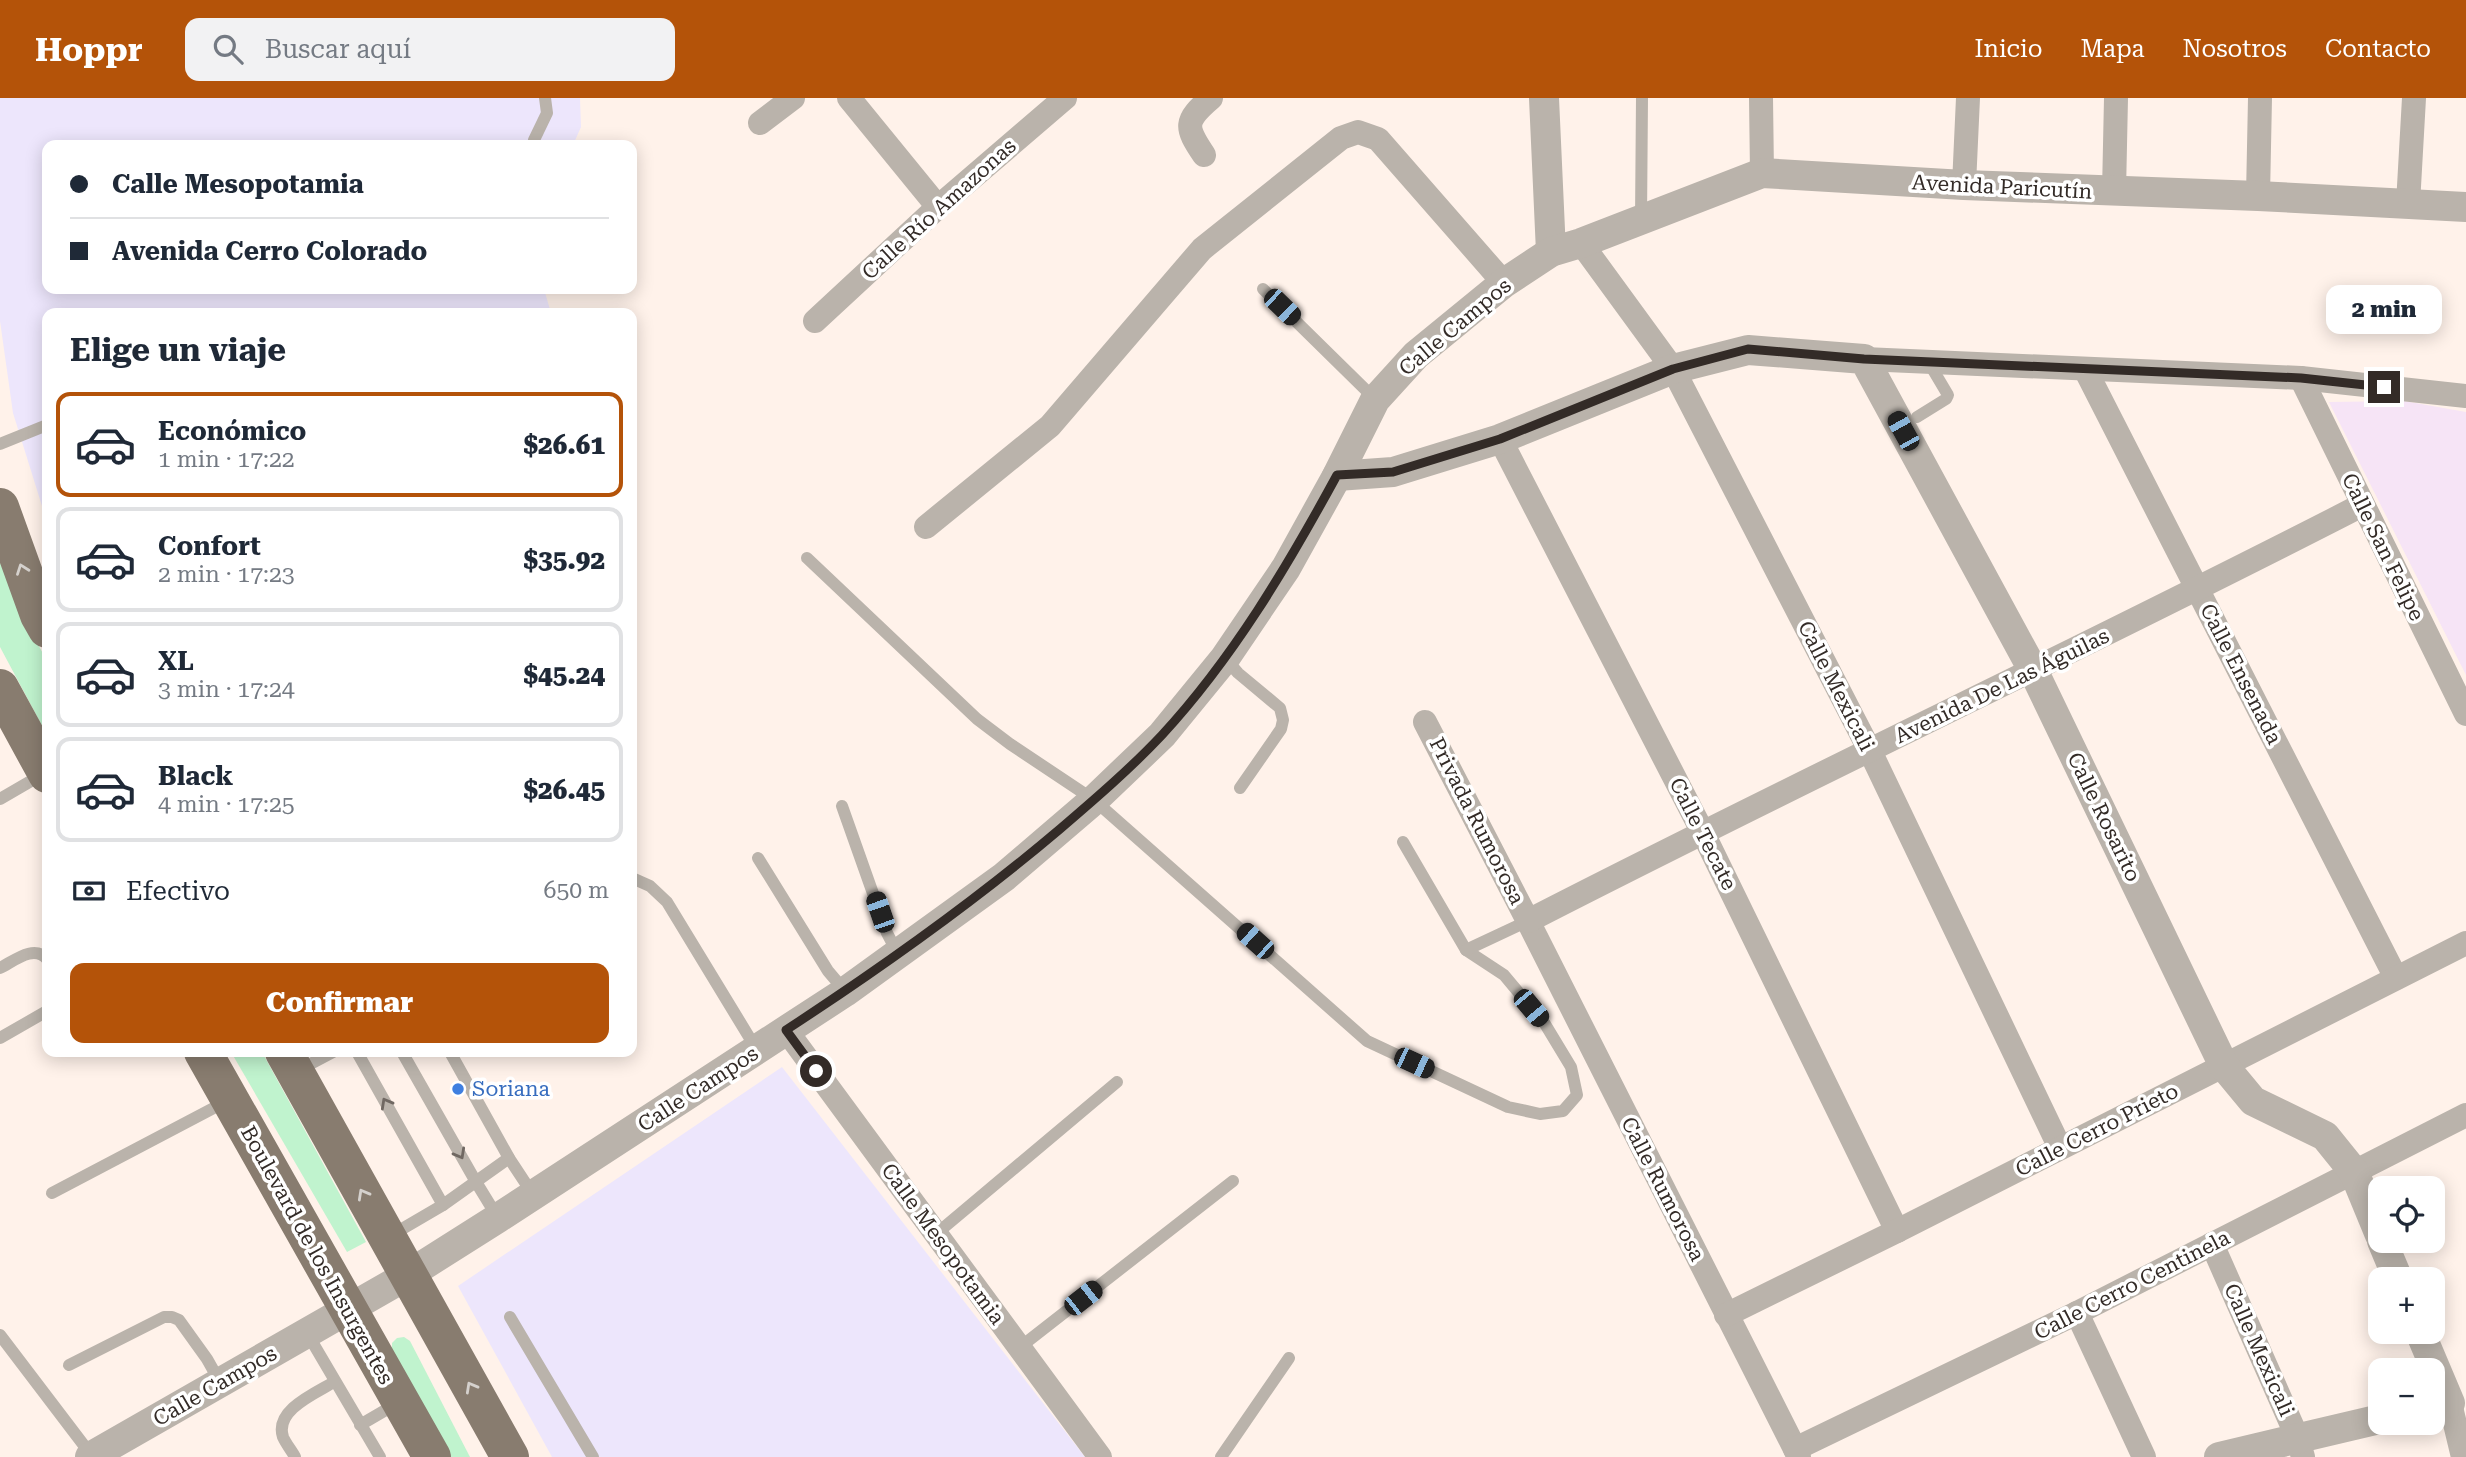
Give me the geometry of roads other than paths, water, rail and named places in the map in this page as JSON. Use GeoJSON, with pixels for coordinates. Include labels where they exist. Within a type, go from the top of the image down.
{"type":"FeatureCollection","features":[{"type":"Feature","properties":{"kind":"main road"},"geometry":{"type":"LineString","coordinates":[[0,507],[42,620]]}},
{"type":"Feature","properties":{"kind":"main road"},"geometry":{"type":"LineString","coordinates":[[0,688],[15,725],[42,766]]}},
{"type":"Feature","properties":{"kind":"main road","name":"Boulevard de los Insurgentes"},"geometry":{"type":"LineString","coordinates":[[207,1057],[432,1457]]}},
{"type":"Feature","properties":{"kind":"main road"},"geometry":{"type":"LineString","coordinates":[[289,1062],[510,1457]]}},
{"type":"Feature","properties":{"kind":"street"},"geometry":{"type":"LineString","coordinates":[[760,123],[793,98]]}},
{"type":"Feature","properties":{"kind":"street"},"geometry":{"type":"LineString","coordinates":[[849,98],[938,207]]}},
{"type":"Feature","properties":{"kind":"street"},"geometry":{"type":"LineString","coordinates":[[1204,155],[1191,136],[1190,121],[1195,111],[1211,98]]}},
{"type":"Feature","properties":{"kind":"street"},"geometry":{"type":"LineString","coordinates":[[1544,98],[1551,252]]}},
{"type":"Feature","properties":{"kind":"street"},"geometry":{"type":"LineString","coordinates":[[1760,98],[1762,173]]}},
{"type":"Feature","properties":{"kind":"street"},"geometry":{"type":"LineString","coordinates":[[1964,185],[1968,98]]}},
{"type":"Feature","properties":{"kind":"street"},"geometry":{"type":"LineString","coordinates":[[2114,192],[2116,98]]}},
{"type":"Feature","properties":{"kind":"street"},"geometry":{"type":"LineString","coordinates":[[2259,196],[2260,98]]}},
{"type":"Feature","properties":{"kind":"street"},"geometry":{"type":"LineString","coordinates":[[2408,204],[2414,98]]}},
{"type":"Feature","properties":{"kind":"street","name":"Calle Río Amazonas"},"geometry":{"type":"LineString","coordinates":[[815,321],[1058,100]]}},
{"type":"Feature","properties":{"kind":"street"},"geometry":{"type":"LineString","coordinates":[[926,527],[1049,426],[1202,249],[1341,138],[1359,132],[1378,139],[1504,282]]}},
{"type":"Feature","properties":{"kind":"street","name":"Avenida Paricutín"},"geometry":{"type":"LineString","coordinates":[[1551,252],[1762,173],[1964,185],[2466,207]]}},
{"type":"Feature","properties":{"kind":"street","name":"Calle Mexicali"},"geometry":{"type":"LineString","coordinates":[[1581,243],[1673,369],[1870,751],[2060,1147]]}},
{"type":"Feature","properties":{"kind":"street","name":"Calle Campos"},"geometry":{"type":"LineString","coordinates":[[91,1457],[408,1275],[534,1196],[845,992],[1004,877],[1094,800],[1162,735],[1225,658],[1286,568],[1375,400],[1416,355],[1504,282],[1551,252]]}},
{"type":"Feature","properties":{"kind":"street"},"geometry":{"type":"LineString","coordinates":[[1337,475],[1393,472],[1500,439],[1673,369],[1748,349],[1864,359],[2301,378],[2466,396]]}},
{"type":"Feature","properties":{"kind":"street","name":"Calle Rosarito"},"geometry":{"type":"LineString","coordinates":[[1864,359],[2033,670],[2224,1066],[2253,1101],[2325,1136],[2354,1172],[2368,1206]]}},
{"type":"Feature","properties":{"kind":"street","name":"Calle Ensenada"},"geometry":{"type":"LineString","coordinates":[[2085,369],[2396,978]]}},
{"type":"Feature","properties":{"kind":"street","name":"Calle San Felipe"},"geometry":{"type":"LineString","coordinates":[[2301,378],[2466,714]]}},
{"type":"Feature","properties":{"kind":"street","name":"Calle Tecate"},"geometry":{"type":"LineString","coordinates":[[1500,439],[1702,831],[1898,1231]]}},
{"type":"Feature","properties":{"kind":"street","name":"Avenida De Las Águilas"},"geometry":{"type":"LineString","coordinates":[[1528,921],[1702,831],[2199,589],[2362,505]]}},
{"type":"Feature","properties":{"kind":"street","name":"Privada Rumorosa"},"geometry":{"type":"LineString","coordinates":[[1425,722],[1528,921]]}},
{"type":"Feature","properties":{"kind":"street","name":"Calle Rumorosa"},"geometry":{"type":"LineString","coordinates":[[1528,921],[1797,1453]]}},
{"type":"Feature","properties":{"kind":"street","name":"Calle Cerro Prieto"},"geometry":{"type":"LineString","coordinates":[[1726,1315],[1898,1231],[2466,943]]}},
{"type":"Feature","properties":{"kind":"street","name":"Calle Mesopotamia"},"geometry":{"type":"LineString","coordinates":[[786,1030],[1100,1457]]}},
{"type":"Feature","properties":{"kind":"street","name":"Calle Cerro Centinela"},"geometry":{"type":"LineString","coordinates":[[1797,1453],[2466,1115]]}},
{"type":"Feature","properties":{"kind":"street","name":"Calle Mexicali"},"geometry":{"type":"LineString","coordinates":[[2212,1244],[2301,1448]]}},
{"type":"Feature","properties":{"kind":"street"},"geometry":{"type":"LineString","coordinates":[[2077,1313],[2144,1457]]}},
{"type":"Feature","properties":{"kind":"street"},"geometry":{"type":"LineString","coordinates":[[2425,1344],[2449,1403],[2463,1457]]}},
{"type":"Feature","properties":{"kind":"street"},"geometry":{"type":"LineString","coordinates":[[2218,1457],[2301,1448],[2368,1423]]}},
{"type":"Feature","properties":{"kind":"lane"},"geometry":{"type":"LineString","coordinates":[[534,140],[547,113],[545,98]]}},
{"type":"Feature","properties":{"kind":"lane"},"geometry":{"type":"LineString","coordinates":[[1641,220],[1642,98]]}},
{"type":"Feature","properties":{"kind":"lane"},"geometry":{"type":"LineString","coordinates":[[1263,289],[1375,400]]}},
{"type":"Feature","properties":{"kind":"lane"},"geometry":{"type":"LineString","coordinates":[[1917,417],[1946,399],[1948,395],[1929,362]]}},
{"type":"Feature","properties":{"kind":"lane"},"geometry":{"type":"LineString","coordinates":[[0,444],[42,427]]}},
{"type":"Feature","properties":{"kind":"lane"},"geometry":{"type":"LineString","coordinates":[[807,558],[977,719],[1094,800],[1367,1041],[1508,1107],[1540,1114],[1563,1111],[1577,1096],[1571,1067],[1545,1024],[1504,975],[1466,950],[1403,842]]}},
{"type":"Feature","properties":{"kind":"lane"},"geometry":{"type":"LineString","coordinates":[[1225,658],[1238,673],[1280,708],[1283,720],[1281,729],[1240,788]]}},
{"type":"Feature","properties":{"kind":"lane"},"geometry":{"type":"LineString","coordinates":[[0,799],[42,776]]}},
{"type":"Feature","properties":{"kind":"lane"},"geometry":{"type":"LineString","coordinates":[[842,806],[887,933],[898,954]]}},
{"type":"Feature","properties":{"kind":"lane"},"geometry":{"type":"LineString","coordinates":[[758,858],[828,971],[845,992]]}},
{"type":"Feature","properties":{"kind":"lane"},"geometry":{"type":"LineString","coordinates":[[637,880],[650,886],[667,902],[757,1050]]}},
{"type":"Feature","properties":{"kind":"lane"},"geometry":{"type":"LineString","coordinates":[[1466,950],[1528,921]]}},
{"type":"Feature","properties":{"kind":"lane"},"geometry":{"type":"LineString","coordinates":[[0,968],[27,954],[42,954]]}},
{"type":"Feature","properties":{"kind":"lane"},"geometry":{"type":"LineString","coordinates":[[0,1038],[42,1014]]}},
{"type":"Feature","properties":{"kind":"lane"},"geometry":{"type":"LineString","coordinates":[[289,1062],[311,1057]]}},
{"type":"Feature","properties":{"kind":"lane"},"geometry":{"type":"LineString","coordinates":[[360,1057],[443,1205]]}},
{"type":"Feature","properties":{"kind":"lane"},"geometry":{"type":"LineString","coordinates":[[405,1057],[498,1218]]}},
{"type":"Feature","properties":{"kind":"lane"},"geometry":{"type":"LineString","coordinates":[[453,1057],[509,1158],[534,1196]]}},
{"type":"Feature","properties":{"kind":"lane"},"geometry":{"type":"LineString","coordinates":[[936,1234],[1117,1082]]}},
{"type":"Feature","properties":{"kind":"lane"},"geometry":{"type":"LineString","coordinates":[[52,1193],[230,1100]]}},
{"type":"Feature","properties":{"kind":"lane"},"geometry":{"type":"LineString","coordinates":[[387,1237],[443,1205],[509,1158]]}},
{"type":"Feature","properties":{"kind":"lane"},"geometry":{"type":"LineString","coordinates":[[1019,1348],[1233,1181]]}},
{"type":"Feature","properties":{"kind":"lane"},"geometry":{"type":"LineString","coordinates":[[69,1365],[164,1317],[172,1317],[179,1320],[207,1359],[220,1383]]}},
{"type":"Feature","properties":{"kind":"lane"},"geometry":{"type":"LineString","coordinates":[[510,1317],[593,1457]]}},
{"type":"Feature","properties":{"kind":"lane"},"geometry":{"type":"LineString","coordinates":[[307,1333],[380,1457]]}},
{"type":"Feature","properties":{"kind":"lane"},"geometry":{"type":"LineString","coordinates":[[0,1335],[91,1457]]}},
{"type":"Feature","properties":{"kind":"lane"},"geometry":{"type":"LineString","coordinates":[[1221,1457],[1289,1358]]}},
{"type":"Feature","properties":{"kind":"lane"},"geometry":{"type":"LineString","coordinates":[[295,1457],[282,1436],[283,1421],[290,1410],[334,1382]]}},
{"type":"Feature","properties":{"kind":"lane"},"geometry":{"type":"LineString","coordinates":[[360,1425],[400,1402]]}},
{"type":"Feature","properties":{"kind":"place","name":"Soriana"},"geometry":{"type":"Point","coordinates":[458,1089]}}]}
